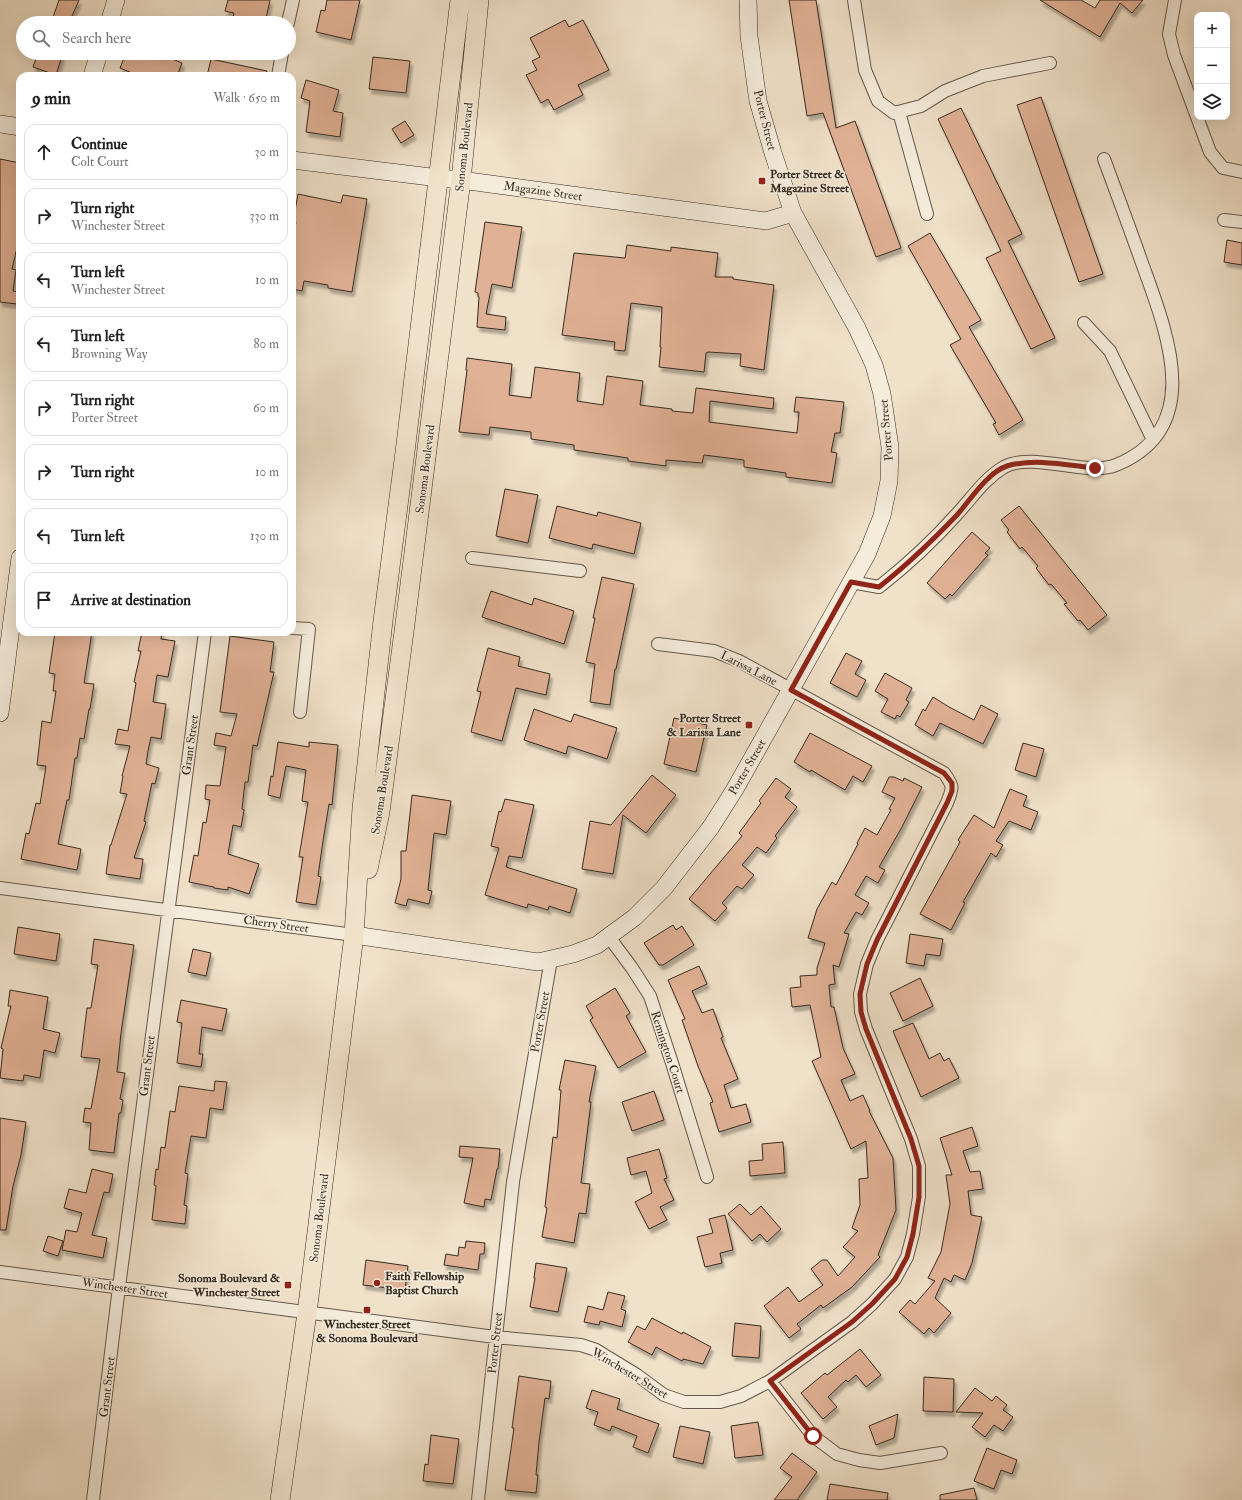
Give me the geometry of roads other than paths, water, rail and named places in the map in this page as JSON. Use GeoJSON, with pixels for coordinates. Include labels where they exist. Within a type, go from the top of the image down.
{"type":"FeatureCollection","features":[{"type":"Feature","properties":{"kind":"main road","name":"Sonoma Boulevard"},"geometry":{"type":"LineString","coordinates":[[280,1500],[307,1313],[354,935],[366,769],[383,621],[406,452],[460,0]]}},
{"type":"Feature","properties":{"kind":"main road","name":"Sonoma Boulevard"},"geometry":{"type":"LineString","coordinates":[[354,935],[380,812],[461,180],[479,0]]}},
{"type":"Feature","properties":{"kind":"street"},"geometry":{"type":"LineString","coordinates":[[111,16],[116,0]]}},
{"type":"Feature","properties":{"kind":"street"},"geometry":{"type":"LineString","coordinates":[[290,16],[293,0]]}},
{"type":"Feature","properties":{"kind":"street","name":"Porter Street"},"geometry":{"type":"LineString","coordinates":[[478,1500],[513,1182],[551,959],[573,954],[597,945],[635,917],[664,888],[711,827],[735,789],[867,554],[882,516],[888,481],[890,447],[882,394],[874,365],[857,328],[793,213],[758,101],[749,36],[748,0]]}},
{"type":"Feature","properties":{"kind":"street"},"geometry":{"type":"LineString","coordinates":[[854,0],[865,70],[878,101],[894,113],[921,106],[945,91],[983,76],[1050,63]]}},
{"type":"Feature","properties":{"kind":"street"},"geometry":{"type":"LineString","coordinates":[[1175,0],[1169,34],[1174,54],[1210,152],[1223,168],[1242,172]]}},
{"type":"Feature","properties":{"kind":"street"},"geometry":{"type":"LineString","coordinates":[[93,72],[97,60]]}},
{"type":"Feature","properties":{"kind":"street"},"geometry":{"type":"LineString","coordinates":[[279,72],[281,60]]}},
{"type":"Feature","properties":{"kind":"street"},"geometry":{"type":"LineString","coordinates":[[899,112],[927,214]]}},
{"type":"Feature","properties":{"kind":"street"},"geometry":{"type":"LineString","coordinates":[[0,124],[16,126]]}},
{"type":"Feature","properties":{"kind":"street"},"geometry":{"type":"LineString","coordinates":[[851,582],[879,587],[906,566],[957,514],[986,480],[1005,467],[1021,463],[1095,468],[1115,466],[1140,454],[1153,440],[1165,422],[1173,394],[1172,358],[1162,317],[1104,159]]}},
{"type":"Feature","properties":{"kind":"street","name":"Magazine Street"},"geometry":{"type":"LineString","coordinates":[[296,160],[461,180],[766,221],[793,213]]}},
{"type":"Feature","properties":{"kind":"street"},"geometry":{"type":"LineString","coordinates":[[1224,220],[1242,222]]}},
{"type":"Feature","properties":{"kind":"street"},"geometry":{"type":"LineString","coordinates":[[1084,323],[1110,351],[1153,440]]}},
{"type":"Feature","properties":{"kind":"street"},"geometry":{"type":"LineString","coordinates":[[472,558],[580,571]]}},
{"type":"Feature","properties":{"kind":"street"},"geometry":{"type":"LineString","coordinates":[[0,713],[16,589]]}},
{"type":"Feature","properties":{"kind":"street"},"geometry":{"type":"LineString","coordinates":[[296,628],[309,629],[300,712]]}},
{"type":"Feature","properties":{"kind":"street","name":"Grant Street"},"geometry":{"type":"LineString","coordinates":[[93,1500],[119,1286],[204,636]]}},
{"type":"Feature","properties":{"kind":"street","name":"Larissa Lane"},"geometry":{"type":"LineString","coordinates":[[658,644],[714,651],[739,661],[944,773]]}},
{"type":"Feature","properties":{"kind":"street","name":"Winchester Street"},"geometry":{"type":"LineString","coordinates":[[0,1272],[119,1286],[307,1313],[495,1337],[581,1345],[596,1350],[636,1375],[664,1395],[684,1402],[720,1402],[741,1396],[770,1381],[852,1322],[862,1313],[895,1279],[907,1257],[913,1234],[919,1197],[919,1166],[911,1139],[866,1029],[861,1012],[860,994],[867,964],[877,940],[952,791],[952,783],[944,773]]}},
{"type":"Feature","properties":{"kind":"street","name":"Cherry Street"},"geometry":{"type":"LineString","coordinates":[[0,888],[354,935],[538,962],[551,959]]}},
{"type":"Feature","properties":{"kind":"street","name":"Remington Court"},"geometry":{"type":"LineString","coordinates":[[609,937],[650,996],[707,1177]]}},
{"type":"Feature","properties":{"kind":"street"},"geometry":{"type":"LineString","coordinates":[[770,1381],[813,1436],[837,1454],[859,1460],[880,1463],[941,1452]]}},
{"type":"Feature","properties":{"kind":"place","name":"Porter Street & Magazine Street"},"geometry":{"type":"Point","coordinates":[762,181]}},
{"type":"Feature","properties":{"kind":"place","name":"Porter Street & Larissa Lane"},"geometry":{"type":"Point","coordinates":[749,725]}},
{"type":"Feature","properties":{"kind":"place","name":"Faith Fellowship Baptist Church"},"geometry":{"type":"Point","coordinates":[377,1283]}},
{"type":"Feature","properties":{"kind":"place","name":"Sonoma Boulevard & Winchester Street"},"geometry":{"type":"Point","coordinates":[288,1285]}},
{"type":"Feature","properties":{"kind":"place","name":"Winchester Street & Sonoma Boulevard"},"geometry":{"type":"Point","coordinates":[367,1310]}}]}
